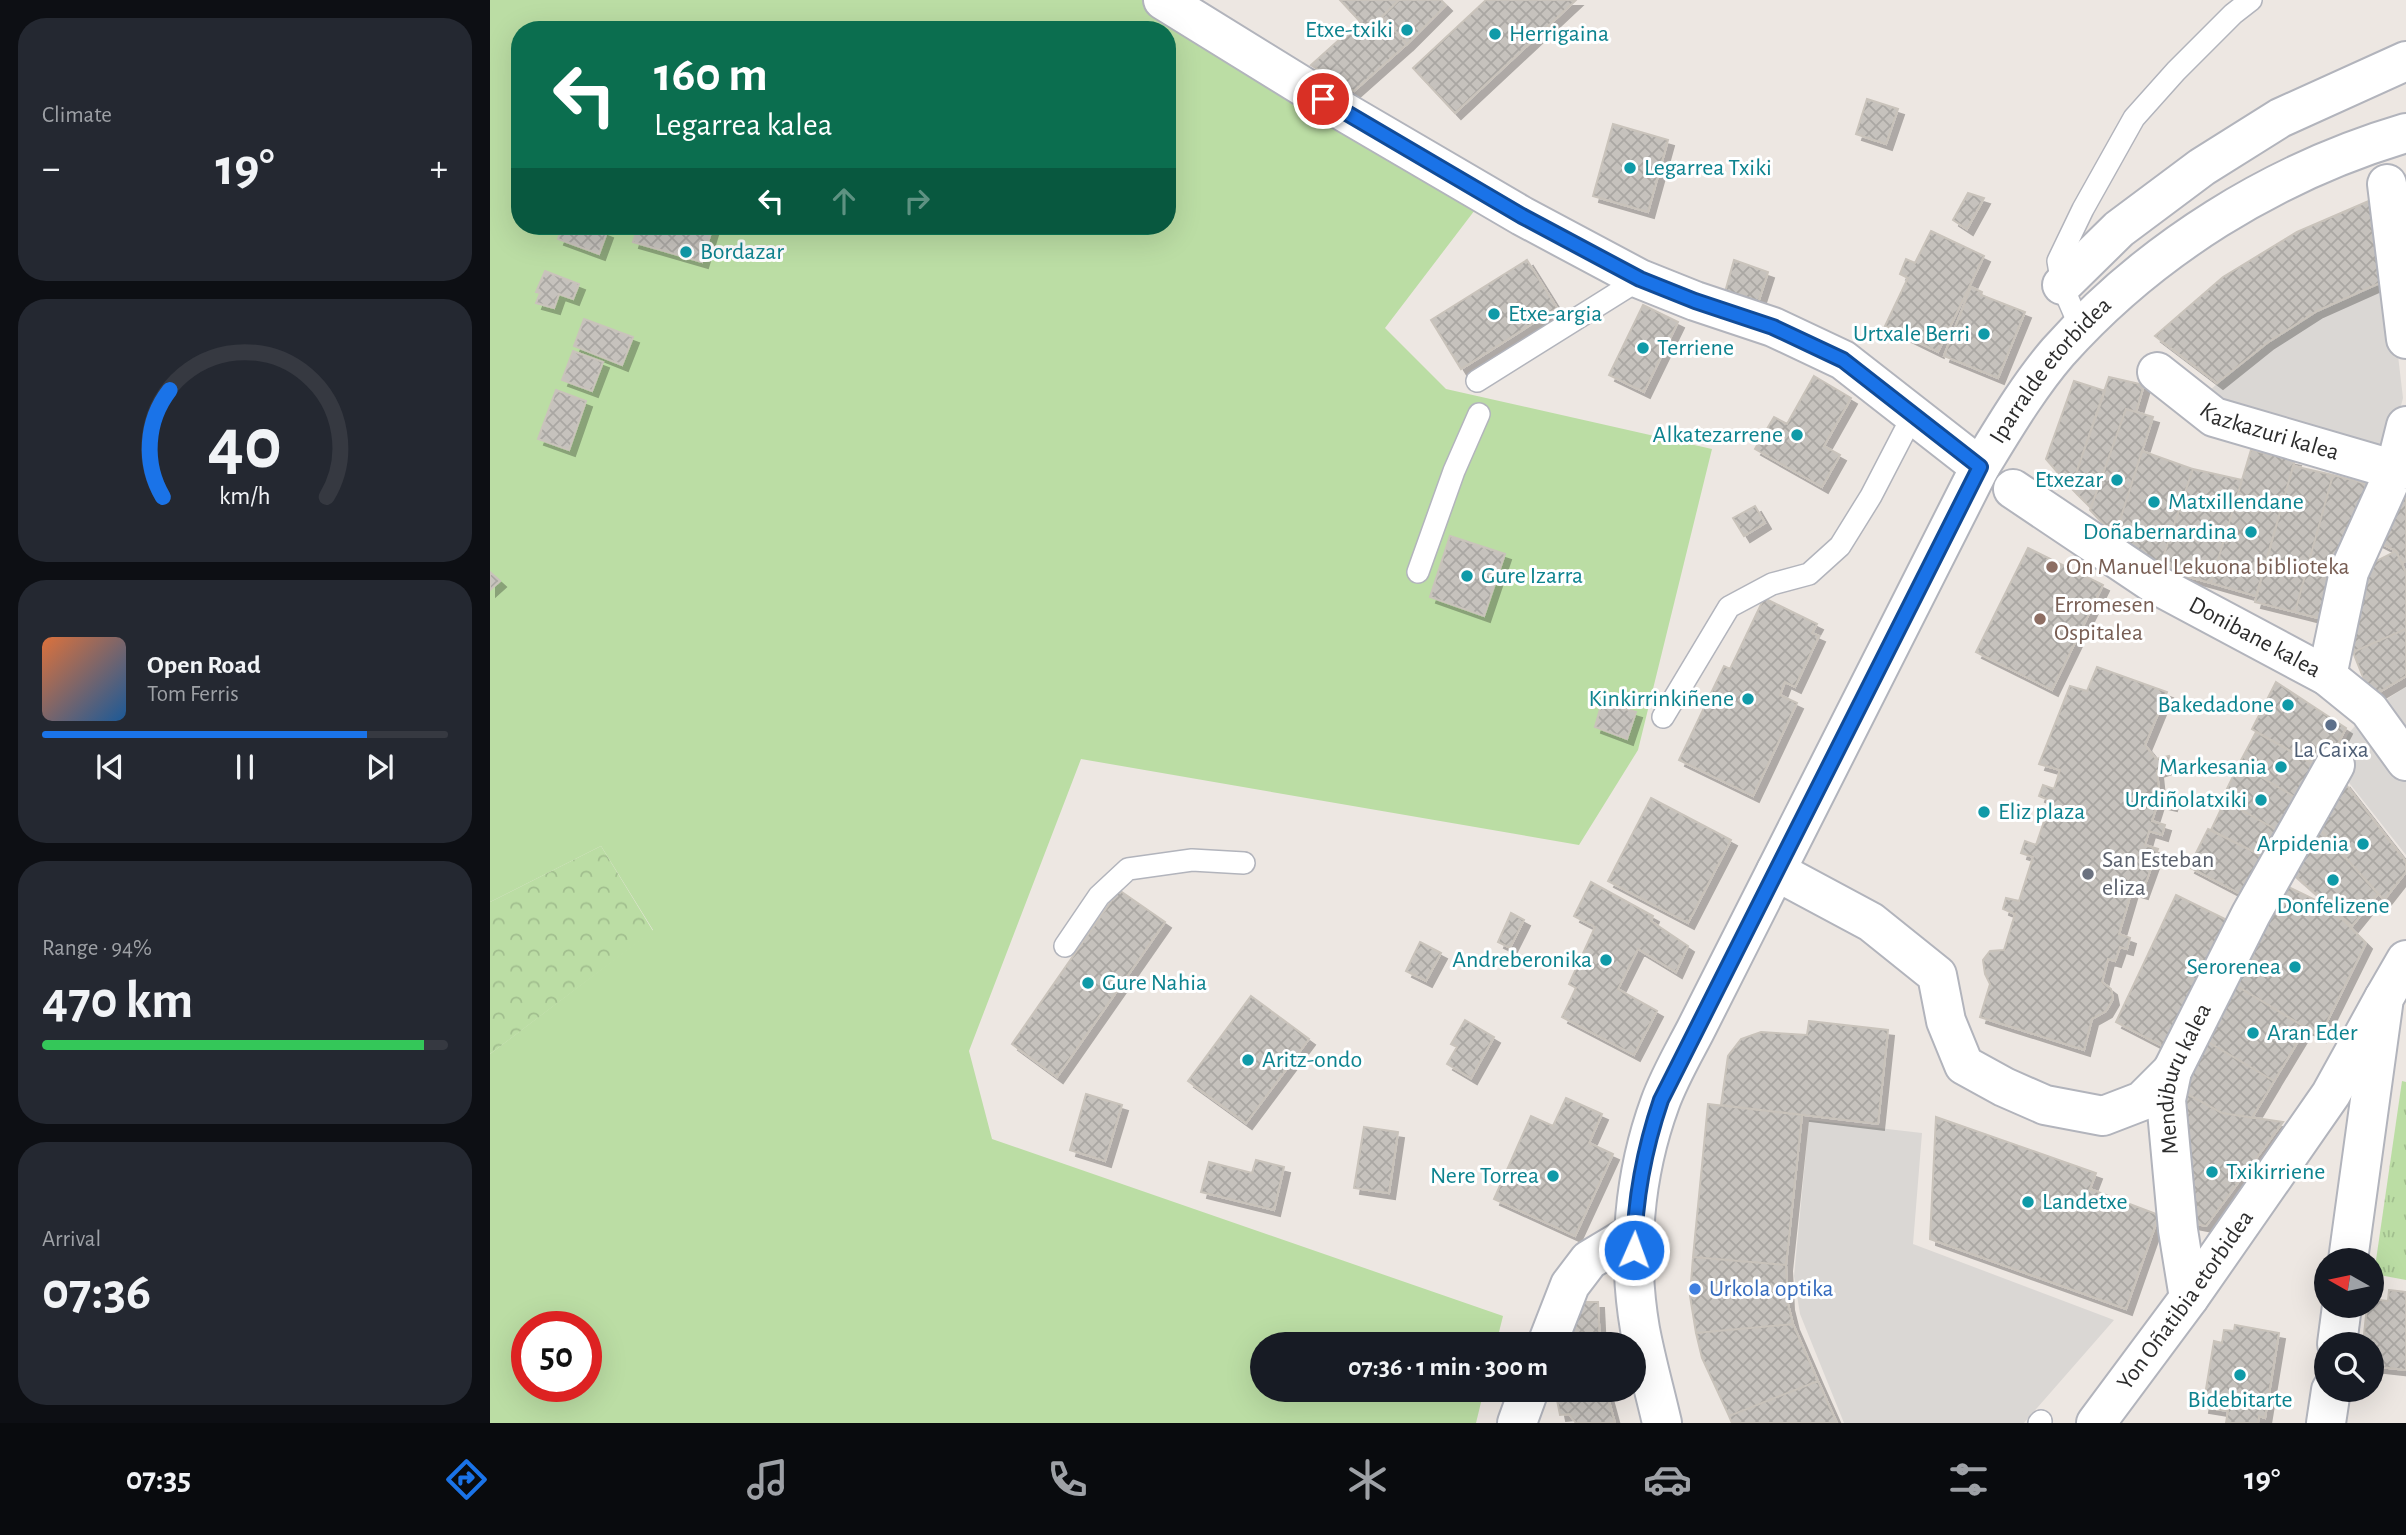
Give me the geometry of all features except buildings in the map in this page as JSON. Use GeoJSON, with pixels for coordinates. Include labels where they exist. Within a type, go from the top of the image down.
{"type":"FeatureCollection","features":[{"type":"Feature","properties":{"kind":"street"},"geometry":{"type":"LineString","coordinates":[[1163,0],[1346,113],[1522,216],[1640,279],[1773,327],[1843,360],[1980,467]]}},
{"type":"Feature","properties":{"kind":"street"},"geometry":{"type":"LineString","coordinates":[[2062,285],[2119,229],[2202,167],[2280,118],[2406,61]]}},
{"type":"Feature","properties":{"kind":"street","name":"Iparralde etorbidea"},"geometry":{"type":"LineString","coordinates":[[1662,1423],[1640,1331],[1636,1294],[1634,1233],[1640,1172],[1648,1138],[1661,1100],[1980,467],[2016,408],[2057,354],[2133,280],[2234,208],[2286,178],[2368,144],[2406,133]]}},
{"type":"Feature","properties":{"kind":"street"},"geometry":{"type":"LineString","coordinates":[[2386,184],[2406,339]]}},
{"type":"Feature","properties":{"kind":"street","name":"Kazkazuri kalea"},"geometry":{"type":"LineString","coordinates":[[2157,372],[2214,417],[2400,469]]}},
{"type":"Feature","properties":{"kind":"street"},"geometry":{"type":"LineString","coordinates":[[2327,676],[2349,572],[2400,469],[2406,426]]}},
{"type":"Feature","properties":{"kind":"street","name":"Donibane kalea"},"geometry":{"type":"LineString","coordinates":[[2013,489],[2153,583],[2327,676],[2369,710],[2406,761]]}},
{"type":"Feature","properties":{"kind":"street","name":"Mendiburu kalea"},"geometry":{"type":"LineString","coordinates":[[2189,1298],[2178,1230],[2166,1100],[2172,1071],[2251,914],[2335,765]]}},
{"type":"Feature","properties":{"kind":"street"},"geometry":{"type":"LineString","coordinates":[[1776,871],[1871,922],[1937,975],[1947,1021],[1964,1065],[2004,1087],[2045,1105],[2103,1116],[2142,1101],[2172,1071]]}},
{"type":"Feature","properties":{"kind":"street","name":"Yon Oñatibia etorbidea"},"geometry":{"type":"LineString","coordinates":[[2096,1423],[2189,1298],[2331,1094],[2406,960]]}},
{"type":"Feature","properties":{"kind":"street"},"geometry":{"type":"LineString","coordinates":[[2350,1248],[2384,998]]}},
{"type":"Feature","properties":{"kind":"street"},"geometry":{"type":"LineString","coordinates":[[1552,1332],[1570,1285],[1589,1260],[1634,1233]]}},
{"type":"Feature","properties":{"kind":"street","name":"Iparralde etorbidea"},"geometry":{"type":"LineString","coordinates":[[1640,1331],[1679,1423]]}},
{"type":"Feature","properties":{"kind":"street"},"geometry":{"type":"LineString","coordinates":[[1517,1423],[1525,1402]]}},
{"type":"Feature","properties":{"kind":"street"},"geometry":{"type":"LineString","coordinates":[[2326,1423],[2329,1402]]}},
{"type":"Feature","properties":{"kind":"lane"},"geometry":{"type":"LineString","coordinates":[[2081,329],[2062,285],[2058,261],[2083,209],[2134,118],[2176,71],[2233,14],[2251,0]]}},
{"type":"Feature","properties":{"kind":"lane"},"geometry":{"type":"LineString","coordinates":[[1477,381],[1640,279]]}},
{"type":"Feature","properties":{"kind":"lane"},"geometry":{"type":"LineString","coordinates":[[1418,572],[1454,471],[1479,414]]}},
{"type":"Feature","properties":{"kind":"lane"},"geometry":{"type":"LineString","coordinates":[[1663,717],[1729,607],[1772,583],[1809,574],[1840,546],[1871,496],[1913,415]]}},
{"type":"Feature","properties":{"kind":"lane"},"geometry":{"type":"LineString","coordinates":[[1065,946],[1099,897],[1128,869],[1192,860],[1244,863]]}},
{"type":"Feature","properties":{"kind":"green space"},"geometry":{"type":"Polygon","coordinates":[[[490,0],[1194,0],[1497,181],[1385,328],[1446,389],[1712,449],[1638,750],[1579,845],[1081,759],[969,1051],[992,1139],[1503,1316],[1499,1332],[1250,1332],[1250,1402],[1481,1402],[1476,1423],[490,1423],[490,1054],[653,930],[601,846],[490,902],[490,0]]]}},
{"type":"Feature","properties":{"kind":"green space"},"geometry":{"type":"Polygon","coordinates":[[[601,846],[653,931],[490,1054],[490,902],[601,846]]]}},
{"type":"Feature","properties":{"kind":"green space"},"geometry":{"type":"Polygon","coordinates":[[[2402,1081],[2406,1082],[2406,1280],[2384,1276],[2384,1248],[2378,1248],[2402,1081]]]}},
{"type":"Feature","properties":{"kind":"shaded area"},"geometry":{"type":"Polygon","coordinates":[[[2389,279],[2403,398],[2390,448],[2205,394],[2267,343],[2317,311],[2389,279]]]}},
{"type":"Feature","properties":{"kind":"shaded area"},"geometry":{"type":"Polygon","coordinates":[[[2406,687],[2406,855],[2335,765],[2348,734],[2369,710],[2406,687]]]}},
{"type":"Feature","properties":{"kind":"shaded area"},"geometry":{"type":"Polygon","coordinates":[[[1809,1120],[1922,1133],[1913,1244],[2114,1320],[2024,1423],[1844,1423],[1800,1314],[1794,1276],[1809,1120]]]}},
{"type":"Feature","properties":{"kind":"place","name":"Etxe-txiki"},"geometry":{"type":"Point","coordinates":[1407,30]}},
{"type":"Feature","properties":{"kind":"place","name":"Herrigaina"},"geometry":{"type":"Point","coordinates":[1495,34]}},
{"type":"Feature","properties":{"kind":"place","name":"Legarrea Txiki"},"geometry":{"type":"Point","coordinates":[1630,168]}},
{"type":"Feature","properties":{"kind":"place","name":"Bordazar"},"geometry":{"type":"Point","coordinates":[686,252]}},
{"type":"Feature","properties":{"kind":"place","name":"Etxe-argia"},"geometry":{"type":"Point","coordinates":[1494,314]}},
{"type":"Feature","properties":{"kind":"place","name":"Urtxale Berri"},"geometry":{"type":"Point","coordinates":[1984,334]}},
{"type":"Feature","properties":{"kind":"place","name":"Terriene"},"geometry":{"type":"Point","coordinates":[1643,348]}},
{"type":"Feature","properties":{"kind":"place","name":"Alkatezarrene"},"geometry":{"type":"Point","coordinates":[1797,435]}},
{"type":"Feature","properties":{"kind":"place","name":"Etxezar"},"geometry":{"type":"Point","coordinates":[2117,480]}},
{"type":"Feature","properties":{"kind":"place","name":"Matxillendane"},"geometry":{"type":"Point","coordinates":[2154,502]}},
{"type":"Feature","properties":{"kind":"place","name":"Doñabernardina"},"geometry":{"type":"Point","coordinates":[2251,532]}},
{"type":"Feature","properties":{"kind":"place","name":"On Manuel Lekuona biblioteka"},"geometry":{"type":"Point","coordinates":[2052,567]}},
{"type":"Feature","properties":{"kind":"place","name":"Gure Izarra"},"geometry":{"type":"Point","coordinates":[1467,576]}},
{"type":"Feature","properties":{"kind":"place","name":"Erromesen Ospitalea"},"geometry":{"type":"Point","coordinates":[2040,619]}},
{"type":"Feature","properties":{"kind":"place","name":"Kinkirrinkiñene"},"geometry":{"type":"Point","coordinates":[1748,699]}},
{"type":"Feature","properties":{"kind":"place","name":"Bakedadone"},"geometry":{"type":"Point","coordinates":[2288,705]}},
{"type":"Feature","properties":{"kind":"place","name":"La Caixa"},"geometry":{"type":"Point","coordinates":[2331,725]}},
{"type":"Feature","properties":{"kind":"place","name":"Markesania"},"geometry":{"type":"Point","coordinates":[2281,767]}},
{"type":"Feature","properties":{"kind":"place","name":"Urdiñolatxiki"},"geometry":{"type":"Point","coordinates":[2261,800]}},
{"type":"Feature","properties":{"kind":"place","name":"Eliz plaza"},"geometry":{"type":"Point","coordinates":[1984,812]}},
{"type":"Feature","properties":{"kind":"place","name":"Arpidenia"},"geometry":{"type":"Point","coordinates":[2363,844]}},
{"type":"Feature","properties":{"kind":"place","name":"San Esteban eliza"},"geometry":{"type":"Point","coordinates":[2088,874]}},
{"type":"Feature","properties":{"kind":"place","name":"Donfelizene"},"geometry":{"type":"Point","coordinates":[2333,880]}},
{"type":"Feature","properties":{"kind":"place","name":"Andreberonika"},"geometry":{"type":"Point","coordinates":[1606,960]}},
{"type":"Feature","properties":{"kind":"place","name":"Serorenea"},"geometry":{"type":"Point","coordinates":[2295,967]}},
{"type":"Feature","properties":{"kind":"place","name":"Gure Nahia"},"geometry":{"type":"Point","coordinates":[1088,983]}},
{"type":"Feature","properties":{"kind":"place","name":"Aran Eder"},"geometry":{"type":"Point","coordinates":[2253,1033]}},
{"type":"Feature","properties":{"kind":"place","name":"Aritz-ondo"},"geometry":{"type":"Point","coordinates":[1248,1060]}},
{"type":"Feature","properties":{"kind":"place","name":"Txikirriene"},"geometry":{"type":"Point","coordinates":[2212,1172]}},
{"type":"Feature","properties":{"kind":"place","name":"Nere Torrea"},"geometry":{"type":"Point","coordinates":[1553,1176]}},
{"type":"Feature","properties":{"kind":"place","name":"Landetxe"},"geometry":{"type":"Point","coordinates":[2028,1202]}},
{"type":"Feature","properties":{"kind":"place","name":"Urkola optika"},"geometry":{"type":"Point","coordinates":[1695,1289]}},
{"type":"Feature","properties":{"kind":"place","name":"Bidebitarte"},"geometry":{"type":"Point","coordinates":[2240,1375]}},
{"type":"Feature","properties":{"kind":"route"},"geometry":{"type":"LineString","coordinates":[[1323,99],[1522,216],[1640,279],[1773,327],[1843,360],[1980,467],[1661,1100],[1640,1172],[1635,1207],[1634,1250]]}}]}
